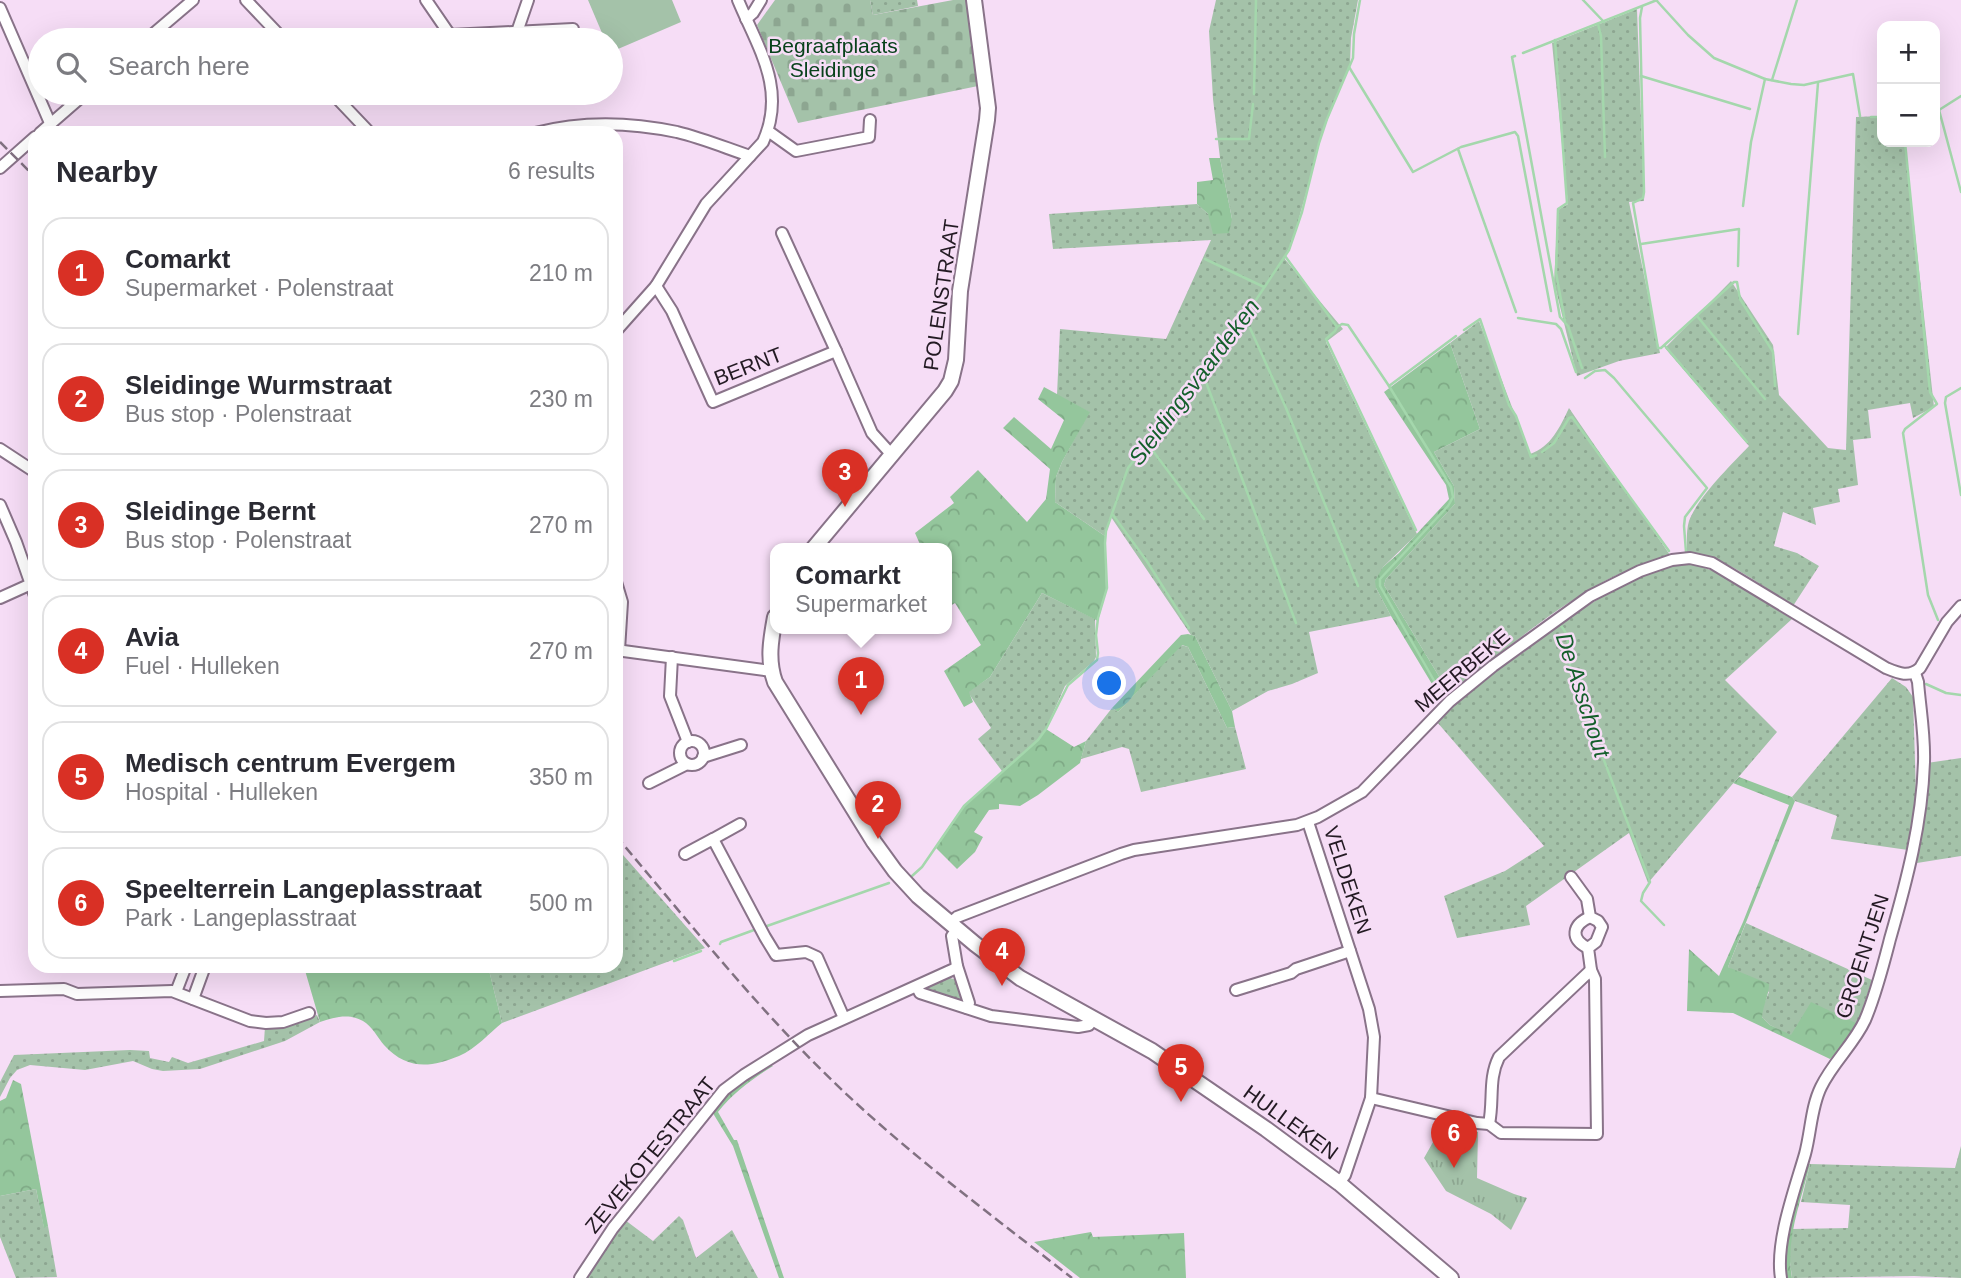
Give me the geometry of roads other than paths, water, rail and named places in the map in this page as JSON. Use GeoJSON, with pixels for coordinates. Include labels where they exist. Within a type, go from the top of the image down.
{"type":"FeatureCollection","features":[{"type":"Feature","properties":{"kind":"main road","name":"POLENSTRAAT"},"geometry":{"type":"LineString","coordinates":[[818,543],[945,391],[955,370],[960,291],[988,108],[974,0]]}},
{"type":"Feature","properties":{"kind":"main road"},"geometry":{"type":"LineString","coordinates":[[771,671],[772,634]]}},
{"type":"Feature","properties":{"kind":"main road","name":"HULLEKEN"},"geometry":{"type":"LineString","coordinates":[[771,671],[780,693],[874,842],[918,897],[1020,978],[1184,1071],[1266,1129],[1339,1183],[1451,1278]]}},
{"type":"Feature","properties":{"kind":"street"},"geometry":{"type":"LineString","coordinates":[[160,28],[193,0]]}},
{"type":"Feature","properties":{"kind":"street"},"geometry":{"type":"LineString","coordinates":[[246,0],[273,28]]}},
{"type":"Feature","properties":{"kind":"street"},"geometry":{"type":"LineString","coordinates":[[426,0],[445,28]]}},
{"type":"Feature","properties":{"kind":"street"},"geometry":{"type":"LineString","coordinates":[[518,28],[528,0]]}},
{"type":"Feature","properties":{"kind":"street"},"geometry":{"type":"LineString","coordinates":[[623,323],[656,286],[706,204],[763,142],[768,131],[773,102],[771,79],[738,0]]}},
{"type":"Feature","properties":{"kind":"street"},"geometry":{"type":"LineString","coordinates":[[746,19],[761,0]]}},
{"type":"Feature","properties":{"kind":"street"},"geometry":{"type":"LineString","coordinates":[[0,8],[28,72]]}},
{"type":"Feature","properties":{"kind":"street"},"geometry":{"type":"LineString","coordinates":[[42,105],[50,123]]}},
{"type":"Feature","properties":{"kind":"street"},"geometry":{"type":"LineString","coordinates":[[47,126],[72,105]]}},
{"type":"Feature","properties":{"kind":"street"},"geometry":{"type":"LineString","coordinates":[[343,105],[363,126]]}},
{"type":"Feature","properties":{"kind":"street"},"geometry":{"type":"LineString","coordinates":[[768,131],[796,151],[869,137],[870,120]]}},
{"type":"Feature","properties":{"kind":"street"},"geometry":{"type":"LineString","coordinates":[[561,126],[614,124],[679,133],[750,156]]}},
{"type":"Feature","properties":{"kind":"street"},"geometry":{"type":"LineString","coordinates":[[0,168],[28,143]]}},
{"type":"Feature","properties":{"kind":"street"},"geometry":{"type":"LineString","coordinates":[[782,233],[872,433],[891,454]]}},
{"type":"Feature","properties":{"kind":"street","name":"BERNT"},"geometry":{"type":"LineString","coordinates":[[656,286],[672,311],[713,402],[836,351]]}},
{"type":"Feature","properties":{"kind":"street"},"geometry":{"type":"LineString","coordinates":[[0,466],[3,451],[28,467]]}},
{"type":"Feature","properties":{"kind":"street"},"geometry":{"type":"LineString","coordinates":[[0,505],[28,576]]}},
{"type":"Feature","properties":{"kind":"street","name":"MEERBEKE"},"geometry":{"type":"LineString","coordinates":[[954,926],[957,917],[1121,854],[1308,822],[1362,792],[1450,701],[1493,666],[1590,596],[1640,570],[1672,559],[1692,558],[1723,568],[1886,668],[1898,673],[1915,673]]}},
{"type":"Feature","properties":{"kind":"street"},"geometry":{"type":"LineString","coordinates":[[0,598],[28,585]]}},
{"type":"Feature","properties":{"kind":"street"},"geometry":{"type":"LineString","coordinates":[[1915,673],[1947,622],[1961,606]]}},
{"type":"Feature","properties":{"kind":"street"},"geometry":{"type":"LineString","coordinates":[[623,651],[771,671]]}},
{"type":"Feature","properties":{"kind":"street"},"geometry":{"type":"LineString","coordinates":[[672,657],[670,696],[688,742]]}},
{"type":"Feature","properties":{"kind":"street","name":"GROENTJEN"},"geometry":{"type":"LineString","coordinates":[[1781,1278],[1779,1256],[1817,1097],[1829,1072],[1865,1020],[1879,979],[1913,853],[1920,815],[1924,759],[1915,673]]}},
{"type":"Feature","properties":{"kind":"street"},"geometry":{"type":"LineString","coordinates":[[687,764],[680,753],[688,742],[700,744],[704,757]]}},
{"type":"Feature","properties":{"kind":"street"},"geometry":{"type":"LineString","coordinates":[[649,783],[687,764],[699,763],[704,757],[741,745]]}},
{"type":"Feature","properties":{"kind":"street","name":"VELDEKEN"},"geometry":{"type":"LineString","coordinates":[[1308,822],[1369,1009],[1374,1037],[1371,1098],[1345,1175],[1339,1183]]}},
{"type":"Feature","properties":{"kind":"street"},"geometry":{"type":"LineString","coordinates":[[685,854],[740,824]]}},
{"type":"Feature","properties":{"kind":"street"},"geometry":{"type":"LineString","coordinates":[[713,839],[773,951],[780,956],[806,952],[817,957],[844,1018],[946,974],[957,966]]}},
{"type":"Feature","properties":{"kind":"street"},"geometry":{"type":"LineString","coordinates":[[1571,877],[1587,899],[1590,917]]}},
{"type":"Feature","properties":{"kind":"street"},"geometry":{"type":"LineString","coordinates":[[1590,917],[1602,927],[1596,942],[1588,948],[1580,944],[1575,932],[1582,920],[1590,917]]}},
{"type":"Feature","properties":{"kind":"street"},"geometry":{"type":"LineString","coordinates":[[954,926],[952,936],[957,966],[969,1003],[967,1008]]}},
{"type":"Feature","properties":{"kind":"street"},"geometry":{"type":"LineString","coordinates":[[1371,1098],[1489,1124],[1501,1133],[1597,1134],[1595,979],[1588,948]]}},
{"type":"Feature","properties":{"kind":"street","name":"VELDEKEN"},"geometry":{"type":"LineString","coordinates":[[1236,990],[1350,951]]}},
{"type":"Feature","properties":{"kind":"street"},"geometry":{"type":"LineString","coordinates":[[1489,1124],[1492,1109],[1492,1070],[1499,1057],[1591,970]]}},
{"type":"Feature","properties":{"kind":"street"},"geometry":{"type":"LineString","coordinates":[[176,992],[183,973]]}},
{"type":"Feature","properties":{"kind":"street"},"geometry":{"type":"LineString","coordinates":[[193,999],[202,973]]}},
{"type":"Feature","properties":{"kind":"street"},"geometry":{"type":"LineString","coordinates":[[917,987],[920,993],[992,1016],[1078,1027],[1089,1025],[1093,1018]]}},
{"type":"Feature","properties":{"kind":"street"},"geometry":{"type":"LineString","coordinates":[[0,991],[64,989],[77,994],[172,991],[250,1021],[266,1023],[283,1022],[309,1013]]}},
{"type":"Feature","properties":{"kind":"street","name":"ZEVEKOTESTRAAT"},"geometry":{"type":"LineString","coordinates":[[580,1278],[613,1228],[715,1100],[744,1075],[795,1043],[844,1018]]}},
{"type":"Feature","properties":{"kind":"waterway"},"geometry":{"type":"LineString","coordinates":[[1254,94],[1256,0]]}},
{"type":"Feature","properties":{"kind":"waterway","name":"Sleidingsvaardeken"},"geometry":{"type":"LineString","coordinates":[[912,876],[922,867],[964,806],[1038,740],[1068,685],[1097,660],[1098,618],[1107,588],[1106,531],[1128,468],[1244,318],[1289,250],[1302,212],[1319,143],[1353,58],[1360,0]]}},
{"type":"Feature","properties":{"kind":"waterway"},"geometry":{"type":"LineString","coordinates":[[1583,0],[1604,22]]}},
{"type":"Feature","properties":{"kind":"waterway"},"geometry":{"type":"LineString","coordinates":[[1523,53],[1657,0]]}},
{"type":"Feature","properties":{"kind":"waterway"},"geometry":{"type":"LineString","coordinates":[[1772,80],[1797,0]]}},
{"type":"Feature","properties":{"kind":"waterway"},"geometry":{"type":"LineString","coordinates":[[1657,1],[1688,35],[1714,58],[1765,79],[1751,142],[1743,206]]}},
{"type":"Feature","properties":{"kind":"waterway"},"geometry":{"type":"LineString","coordinates":[[1642,7],[1640,18],[1644,192],[1643,198],[1633,203],[1658,348],[1737,282],[1740,299],[1773,352],[1775,386]]}},
{"type":"Feature","properties":{"kind":"waterway"},"geometry":{"type":"LineString","coordinates":[[1598,24],[1601,36],[1605,157]]}},
{"type":"Feature","properties":{"kind":"waterway"},"geometry":{"type":"LineString","coordinates":[[1555,40],[1567,203],[1558,209],[1556,273],[1565,321]]}},
{"type":"Feature","properties":{"kind":"waterway"},"geometry":{"type":"LineString","coordinates":[[1515,56],[1512,57],[1560,317],[1568,326],[1582,368]]}},
{"type":"Feature","properties":{"kind":"waterway"},"geometry":{"type":"LineString","coordinates":[[1349,67],[1413,172],[1461,147],[1515,132],[1518,136],[1551,311]]}},
{"type":"Feature","properties":{"kind":"waterway"},"geometry":{"type":"LineString","coordinates":[[1765,79],[1804,85],[1853,74],[1860,116]]}},
{"type":"Feature","properties":{"kind":"waterway"},"geometry":{"type":"LineString","coordinates":[[1641,76],[1750,109]]}},
{"type":"Feature","properties":{"kind":"waterway"},"geometry":{"type":"LineString","coordinates":[[1798,334],[1818,83]]}},
{"type":"Feature","properties":{"kind":"waterway"},"geometry":{"type":"LineString","coordinates":[[1940,109],[1961,96]]}},
{"type":"Feature","properties":{"kind":"waterway"},"geometry":{"type":"LineString","coordinates":[[1216,139],[1249,139],[1253,104]]}},
{"type":"Feature","properties":{"kind":"waterway"},"geometry":{"type":"LineString","coordinates":[[1940,114],[1961,192]]}},
{"type":"Feature","properties":{"kind":"waterway"},"geometry":{"type":"LineString","coordinates":[[1871,117],[1877,117]]}},
{"type":"Feature","properties":{"kind":"waterway"},"geometry":{"type":"LineString","coordinates":[[1906,147],[1930,392],[1937,404],[1903,433],[1928,595],[1938,620]]}},
{"type":"Feature","properties":{"kind":"waterway"},"geometry":{"type":"LineString","coordinates":[[1458,149],[1516,312]]}},
{"type":"Feature","properties":{"kind":"waterway"},"geometry":{"type":"LineString","coordinates":[[1641,244],[1739,229],[1738,266]]}},
{"type":"Feature","properties":{"kind":"waterway","name":"De Asschout"},"geometry":{"type":"LineString","coordinates":[[1285,256],[1337,327],[1348,325],[1451,487],[1453,497],[1448,506],[1380,579],[1380,586],[1444,698]]}},
{"type":"Feature","properties":{"kind":"waterway"},"geometry":{"type":"LineString","coordinates":[[1205,259],[1264,287]]}},
{"type":"Feature","properties":{"kind":"waterway"},"geometry":{"type":"LineString","coordinates":[[1697,316],[1765,399]]}},
{"type":"Feature","properties":{"kind":"waterway"},"geometry":{"type":"LineString","coordinates":[[1518,318],[1556,324],[1561,329],[1576,372]]}},
{"type":"Feature","properties":{"kind":"waterway"},"geometry":{"type":"LineString","coordinates":[[1464,330],[1480,319],[1509,405],[1516,416],[1531,457],[1536,455]]}},
{"type":"Feature","properties":{"kind":"waterway"},"geometry":{"type":"LineString","coordinates":[[1337,327],[1326,339],[1416,530]]}},
{"type":"Feature","properties":{"kind":"waterway"},"geometry":{"type":"LineString","coordinates":[[1250,328],[1286,408],[1358,586]]}},
{"type":"Feature","properties":{"kind":"waterway"},"geometry":{"type":"LineString","coordinates":[[1389,386],[1456,336]]}},
{"type":"Feature","properties":{"kind":"waterway"},"geometry":{"type":"LineString","coordinates":[[1665,346],[1747,442]]}},
{"type":"Feature","properties":{"kind":"waterway"},"geometry":{"type":"LineString","coordinates":[[1585,378],[1595,371],[1605,370],[1614,378],[1707,488],[1685,517],[1686,552]]}},
{"type":"Feature","properties":{"kind":"waterway"},"geometry":{"type":"LineString","coordinates":[[1203,374],[1296,623]]}},
{"type":"Feature","properties":{"kind":"waterway"},"geometry":{"type":"LineString","coordinates":[[1961,388],[1946,397],[1945,403],[1961,495]]}},
{"type":"Feature","properties":{"kind":"waterway"},"geometry":{"type":"LineString","coordinates":[[1542,452],[1554,443],[1572,417],[1669,551]]}},
{"type":"Feature","properties":{"kind":"waterway"},"geometry":{"type":"LineString","coordinates":[[1147,443],[1204,519]]}},
{"type":"Feature","properties":{"kind":"waterway"},"geometry":{"type":"LineString","coordinates":[[1113,515],[1146,560],[1189,628]]}},
{"type":"Feature","properties":{"kind":"waterway","name":"De Asschout"},"geometry":{"type":"LineString","coordinates":[[1559,624],[1568,640],[1571,673],[1650,882],[1641,901],[1664,925]]}},
{"type":"Feature","properties":{"kind":"waterway","name":"De Asschout"},"geometry":{"type":"LineString","coordinates":[[1481,683],[1517,655]]}},
{"type":"Feature","properties":{"kind":"waterway"},"geometry":{"type":"LineString","coordinates":[[1926,684],[1946,693],[1961,695]]}},
{"type":"Feature","properties":{"kind":"waterway","name":"Sleidingsvaardeken"},"geometry":{"type":"LineString","coordinates":[[767,926],[889,883]]}},
{"type":"Feature","properties":{"kind":"waterway","name":"Sleidingsvaardeken"},"geometry":{"type":"LineString","coordinates":[[720,944],[754,930]]}},
{"type":"Feature","properties":{"kind":"waterway","name":"Sleidingsvaardeken"},"geometry":{"type":"LineString","coordinates":[[674,961],[701,951]]}},
{"type":"Feature","properties":{"kind":"railway"},"geometry":{"type":"LineString","coordinates":[[0,142],[28,170]]}},
{"type":"Feature","properties":{"kind":"railway"},"geometry":{"type":"LineString","coordinates":[[623,844],[754,998],[842,1090],[926,1163],[1072,1278]]}},
{"type":"Feature","properties":{"kind":"place","name":"Sleidinge Bernt"},"geometry":{"type":"Point","coordinates":[845,507]}},
{"type":"Feature","properties":{"kind":"place","name":"Comarkt"},"geometry":{"type":"Point","coordinates":[861,715]}},
{"type":"Feature","properties":{"kind":"place","name":"Sleidinge Wurmstraat"},"geometry":{"type":"Point","coordinates":[878,839]}},
{"type":"Feature","properties":{"kind":"place","name":"Avia"},"geometry":{"type":"Point","coordinates":[1002,986]}},
{"type":"Feature","properties":{"kind":"place","name":"Medisch centrum Evergem"},"geometry":{"type":"Point","coordinates":[1181,1102]}},
{"type":"Feature","properties":{"kind":"place","name":"Speelterrein Langeplasstraat"},"geometry":{"type":"Point","coordinates":[1454,1168]}},
{"type":"Feature","properties":{"kind":"park label","name":"Begraafplaats Sleidinge"},"geometry":{"type":"Point","coordinates":[833,57]}}]}
